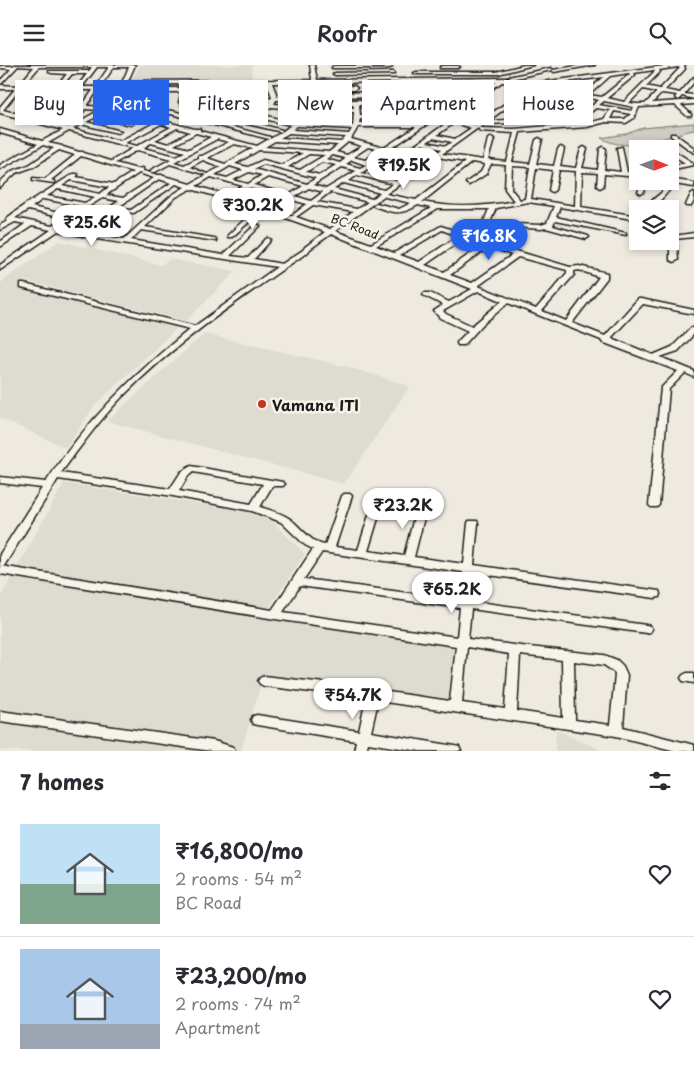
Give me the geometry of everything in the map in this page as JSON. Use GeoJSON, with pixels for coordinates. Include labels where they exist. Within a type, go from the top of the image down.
{"type":"FeatureCollection","features":[{"type":"Feature","properties":{"kind":"street"},"geometry":{"type":"LineString","coordinates":[[47,77],[57,65]]}},
{"type":"Feature","properties":{"kind":"street"},"geometry":{"type":"LineString","coordinates":[[0,67],[57,65],[132,66],[126,80]]}},
{"type":"Feature","properties":{"kind":"street"},"geometry":{"type":"LineString","coordinates":[[310,65],[312,80]]}},
{"type":"Feature","properties":{"kind":"street"},"geometry":{"type":"LineString","coordinates":[[478,65],[480,73]]}},
{"type":"Feature","properties":{"kind":"street"},"geometry":{"type":"LineString","coordinates":[[495,65],[499,72],[517,80]]}},
{"type":"Feature","properties":{"kind":"street"},"geometry":{"type":"LineString","coordinates":[[460,80],[460,73],[457,66],[441,66],[415,70],[460,73],[480,73],[499,72],[531,65]]}},
{"type":"Feature","properties":{"kind":"street"},"geometry":{"type":"LineString","coordinates":[[542,65],[574,80],[683,65]]}},
{"type":"Feature","properties":{"kind":"street"},"geometry":{"type":"LineString","coordinates":[[494,81],[576,66],[593,65]]}},
{"type":"Feature","properties":{"kind":"street"},"geometry":{"type":"LineString","coordinates":[[628,65],[634,72]]}},
{"type":"Feature","properties":{"kind":"street"},"geometry":{"type":"LineString","coordinates":[[647,105],[683,68],[679,65]]}},
{"type":"Feature","properties":{"kind":"street"},"geometry":{"type":"LineString","coordinates":[[0,86],[16,66]]}},
{"type":"Feature","properties":{"kind":"street"},"geometry":{"type":"LineString","coordinates":[[26,80],[37,66]]}},
{"type":"Feature","properties":{"kind":"street"},"geometry":{"type":"LineString","coordinates":[[83,83],[96,66]]}},
{"type":"Feature","properties":{"kind":"street"},"geometry":{"type":"LineString","coordinates":[[104,80],[112,66]]}},
{"type":"Feature","properties":{"kind":"street"},"geometry":{"type":"LineString","coordinates":[[334,69],[390,66],[393,80]]}},
{"type":"Feature","properties":{"kind":"street"},"geometry":{"type":"LineString","coordinates":[[334,69],[392,73]]}},
{"type":"Feature","properties":{"kind":"street"},"geometry":{"type":"LineString","coordinates":[[625,104],[658,71],[656,69]]}},
{"type":"Feature","properties":{"kind":"street"},"geometry":{"type":"LineString","coordinates":[[51,72],[91,73]]}},
{"type":"Feature","properties":{"kind":"street"},"geometry":{"type":"LineString","coordinates":[[593,108],[633,75],[634,72]]}},
{"type":"Feature","properties":{"kind":"street"},"geometry":{"type":"LineString","coordinates":[[64,80],[70,73]]}},
{"type":"Feature","properties":{"kind":"street"},"geometry":{"type":"LineString","coordinates":[[593,87],[608,76]]}},
{"type":"Feature","properties":{"kind":"street"},"geometry":{"type":"LineString","coordinates":[[675,103],[694,79]]}},
{"type":"Feature","properties":{"kind":"street"},"geometry":{"type":"LineString","coordinates":[[355,95],[353,81],[362,81]]}},
{"type":"Feature","properties":{"kind":"street"},"geometry":{"type":"LineString","coordinates":[[494,86],[501,81]]}},
{"type":"Feature","properties":{"kind":"street"},"geometry":{"type":"LineString","coordinates":[[275,98],[269,82],[278,83]]}},
{"type":"Feature","properties":{"kind":"street"},"geometry":{"type":"LineString","coordinates":[[621,85],[694,97]]}},
{"type":"Feature","properties":{"kind":"street"},"geometry":{"type":"LineString","coordinates":[[0,86],[15,88]]}},
{"type":"Feature","properties":{"kind":"street"},"geometry":{"type":"LineString","coordinates":[[15,93],[0,111],[15,116]]}},
{"type":"Feature","properties":{"kind":"street"},"geometry":{"type":"LineString","coordinates":[[352,95],[362,95]]}},
{"type":"Feature","properties":{"kind":"street"},"geometry":{"type":"LineString","coordinates":[[84,108],[93,96]]}},
{"type":"Feature","properties":{"kind":"street"},"geometry":{"type":"LineString","coordinates":[[593,97],[637,106],[694,102]]}},
{"type":"Feature","properties":{"kind":"street"},"geometry":{"type":"LineString","coordinates":[[270,105],[275,98]]}},
{"type":"Feature","properties":{"kind":"street"},"geometry":{"type":"LineString","coordinates":[[268,99],[278,98]]}},
{"type":"Feature","properties":{"kind":"street"},"geometry":{"type":"LineString","coordinates":[[352,101],[362,102]]}},
{"type":"Feature","properties":{"kind":"street"},"geometry":{"type":"LineString","coordinates":[[301,172],[321,160],[349,138],[356,126],[356,102]]}},
{"type":"Feature","properties":{"kind":"street"},"geometry":{"type":"LineString","coordinates":[[675,103],[689,115]]}},
{"type":"Feature","properties":{"kind":"street"},"geometry":{"type":"LineString","coordinates":[[270,105],[278,105]]}},
{"type":"Feature","properties":{"kind":"street"},"geometry":{"type":"LineString","coordinates":[[596,106],[634,113]]}},
{"type":"Feature","properties":{"kind":"street"},"geometry":{"type":"LineString","coordinates":[[593,123],[606,120],[628,120],[637,106]]}},
{"type":"Feature","properties":{"kind":"street"},"geometry":{"type":"LineString","coordinates":[[84,108],[93,108]]}},
{"type":"Feature","properties":{"kind":"street"},"geometry":{"type":"LineString","coordinates":[[606,120],[613,109]]}},
{"type":"Feature","properties":{"kind":"street"},"geometry":{"type":"LineString","coordinates":[[334,232],[504,110]]}},
{"type":"Feature","properties":{"kind":"street"},"geometry":{"type":"LineString","coordinates":[[494,120],[504,112]]}},
{"type":"Feature","properties":{"kind":"street"},"geometry":{"type":"LineString","coordinates":[[352,113],[362,115]]}},
{"type":"Feature","properties":{"kind":"street"},"geometry":{"type":"LineString","coordinates":[[271,119],[278,114]]}},
{"type":"Feature","properties":{"kind":"street"},"geometry":{"type":"LineString","coordinates":[[0,167],[93,117]]}},
{"type":"Feature","properties":{"kind":"street"},"geometry":{"type":"LineString","coordinates":[[268,118],[278,120]]}},
{"type":"Feature","properties":{"kind":"street"},"geometry":{"type":"LineString","coordinates":[[84,123],[118,131]]}},
{"type":"Feature","properties":{"kind":"street"},"geometry":{"type":"LineString","coordinates":[[50,125],[137,148],[206,174],[312,203],[358,211]]}},
{"type":"Feature","properties":{"kind":"street"},"geometry":{"type":"LineString","coordinates":[[112,135],[128,125]]}},
{"type":"Feature","properties":{"kind":"street"},"geometry":{"type":"LineString","coordinates":[[121,143],[155,125]]}},
{"type":"Feature","properties":{"kind":"street"},"geometry":{"type":"LineString","coordinates":[[169,125],[258,148],[308,153],[330,153],[348,158],[363,168],[397,183]]}},
{"type":"Feature","properties":{"kind":"street"},"geometry":{"type":"LineString","coordinates":[[170,145],[209,125]]}},
{"type":"Feature","properties":{"kind":"street"},"geometry":{"type":"LineString","coordinates":[[220,125],[270,139],[341,145]]}},
{"type":"Feature","properties":{"kind":"street"},"geometry":{"type":"LineString","coordinates":[[256,125],[280,131]]}},
{"type":"Feature","properties":{"kind":"street"},"geometry":{"type":"LineString","coordinates":[[126,241],[166,202],[190,183],[258,148],[291,125]]}},
{"type":"Feature","properties":{"kind":"street"},"geometry":{"type":"LineString","coordinates":[[225,165],[251,146],[288,131],[293,125]]}},
{"type":"Feature","properties":{"kind":"street"},"geometry":{"type":"LineString","coordinates":[[322,125],[398,125]]}},
{"type":"Feature","properties":{"kind":"street"},"geometry":{"type":"LineString","coordinates":[[296,215],[421,125]]}},
{"type":"Feature","properties":{"kind":"street"},"geometry":{"type":"LineString","coordinates":[[385,168],[448,125]]}},
{"type":"Feature","properties":{"kind":"street"},"geometry":{"type":"LineString","coordinates":[[465,125],[517,131],[587,125]]}},
{"type":"Feature","properties":{"kind":"street"},"geometry":{"type":"LineString","coordinates":[[386,194],[397,183],[412,175],[424,164],[438,157],[456,141],[485,125]]}},
{"type":"Feature","properties":{"kind":"street"},"geometry":{"type":"LineString","coordinates":[[115,161],[176,126]]}},
{"type":"Feature","properties":{"kind":"street","name":"BC Road"},"geometry":{"type":"LineString","coordinates":[[0,130],[153,171],[296,215],[334,232],[476,287],[506,301],[568,323],[694,373]]}},
{"type":"Feature","properties":{"kind":"street"},"geometry":{"type":"LineString","coordinates":[[288,131],[349,138],[424,164]]}},
{"type":"Feature","properties":{"kind":"street"},"geometry":{"type":"LineString","coordinates":[[517,131],[509,164],[508,189],[518,201]]}},
{"type":"Feature","properties":{"kind":"street"},"geometry":{"type":"LineString","coordinates":[[409,132],[456,141]]}},
{"type":"Feature","properties":{"kind":"street"},"geometry":{"type":"LineString","coordinates":[[673,135],[694,151]]}},
{"type":"Feature","properties":{"kind":"street"},"geometry":{"type":"LineString","coordinates":[[153,171],[216,137]]}},
{"type":"Feature","properties":{"kind":"street"},"geometry":{"type":"LineString","coordinates":[[469,183],[484,173],[491,139]]}},
{"type":"Feature","properties":{"kind":"street"},"geometry":{"type":"LineString","coordinates":[[528,200],[539,140]]}},
{"type":"Feature","properties":{"kind":"street"},"geometry":{"type":"LineString","coordinates":[[151,141],[170,145],[225,165],[400,211],[415,204],[467,161]]}},
{"type":"Feature","properties":{"kind":"street"},"geometry":{"type":"LineString","coordinates":[[185,167],[233,142]]}},
{"type":"Feature","properties":{"kind":"street"},"geometry":{"type":"LineString","coordinates":[[45,143],[177,181],[190,183],[334,232]]}},
{"type":"Feature","properties":{"kind":"street"},"geometry":{"type":"LineString","coordinates":[[424,143],[447,148]]}},
{"type":"Feature","properties":{"kind":"street"},"geometry":{"type":"LineString","coordinates":[[290,197],[367,145]]}},
{"type":"Feature","properties":{"kind":"street"},"geometry":{"type":"LineString","coordinates":[[0,186],[14,172],[31,167],[60,147]]}},
{"type":"Feature","properties":{"kind":"street"},"geometry":{"type":"LineString","coordinates":[[620,148],[624,173]]}},
{"type":"Feature","properties":{"kind":"street"},"geometry":{"type":"LineString","coordinates":[[552,190],[561,149]]}},
{"type":"Feature","properties":{"kind":"street"},"geometry":{"type":"LineString","coordinates":[[578,207],[579,169],[584,149]]}},
{"type":"Feature","properties":{"kind":"street"},"geometry":{"type":"LineString","coordinates":[[600,186],[603,149]]}},
{"type":"Feature","properties":{"kind":"street"},"geometry":{"type":"LineString","coordinates":[[412,150],[438,157],[467,161],[629,174]]}},
{"type":"Feature","properties":{"kind":"street"},"geometry":{"type":"LineString","coordinates":[[465,150],[467,161]]}},
{"type":"Feature","properties":{"kind":"street"},"geometry":{"type":"LineString","coordinates":[[46,181],[81,153]]}},
{"type":"Feature","properties":{"kind":"street"},"geometry":{"type":"LineString","coordinates":[[284,167],[308,153]]}},
{"type":"Feature","properties":{"kind":"street"},"geometry":{"type":"LineString","coordinates":[[679,156],[690,164],[694,171]]}},
{"type":"Feature","properties":{"kind":"street"},"geometry":{"type":"LineString","coordinates":[[321,160],[363,168],[385,168],[412,175]]}},
{"type":"Feature","properties":{"kind":"street"},"geometry":{"type":"LineString","coordinates":[[228,180],[263,161],[319,177]]}},
{"type":"Feature","properties":{"kind":"street"},"geometry":{"type":"LineString","coordinates":[[0,268],[56,228],[68,217],[140,169]]}},
{"type":"Feature","properties":{"kind":"street"},"geometry":{"type":"LineString","coordinates":[[233,195],[266,175]]}},
{"type":"Feature","properties":{"kind":"street"},"geometry":{"type":"LineString","coordinates":[[76,233],[160,176]]}},
{"type":"Feature","properties":{"kind":"street"},"geometry":{"type":"LineString","coordinates":[[679,176],[691,185]]}},
{"type":"Feature","properties":{"kind":"street"},"geometry":{"type":"LineString","coordinates":[[12,221],[9,219],[10,216],[72,177],[113,186]]}},
{"type":"Feature","properties":{"kind":"street"},"geometry":{"type":"LineString","coordinates":[[35,179],[122,200]]}},
{"type":"Feature","properties":{"kind":"street"},"geometry":{"type":"LineString","coordinates":[[269,191],[286,180]]}},
{"type":"Feature","properties":{"kind":"street"},"geometry":{"type":"LineString","coordinates":[[110,209],[132,212],[177,181]]}},
{"type":"Feature","properties":{"kind":"street"},"geometry":{"type":"LineString","coordinates":[[343,181],[415,204],[437,207],[493,207],[528,200],[629,216]]}},
{"type":"Feature","properties":{"kind":"street"},"geometry":{"type":"LineString","coordinates":[[656,200],[665,190]]}},
{"type":"Feature","properties":{"kind":"street"},"geometry":{"type":"LineString","coordinates":[[230,236],[262,206],[281,194]]}},
{"type":"Feature","properties":{"kind":"street"},"geometry":{"type":"LineString","coordinates":[[688,205],[694,194]]}},
{"type":"Feature","properties":{"kind":"street"},"geometry":{"type":"LineString","coordinates":[[41,197],[85,205]]}},
{"type":"Feature","properties":{"kind":"street"},"geometry":{"type":"LineString","coordinates":[[0,563],[48,485],[74,449],[105,411],[142,373],[195,328],[283,266],[306,251],[314,249],[358,211],[375,203]]}},
{"type":"Feature","properties":{"kind":"street"},"geometry":{"type":"LineString","coordinates":[[446,274],[515,225],[542,227],[548,225],[558,204]]}},
{"type":"Feature","properties":{"kind":"street"},"geometry":{"type":"LineString","coordinates":[[25,207],[68,217]]}},
{"type":"Feature","properties":{"kind":"street"},"geometry":{"type":"LineString","coordinates":[[373,245],[437,207]]}},
{"type":"Feature","properties":{"kind":"street"},"geometry":{"type":"LineString","coordinates":[[471,239],[486,225],[493,207]]}},
{"type":"Feature","properties":{"kind":"street"},"geometry":{"type":"LineString","coordinates":[[552,218],[624,234]]}},
{"type":"Feature","properties":{"kind":"street"},"geometry":{"type":"LineString","coordinates":[[0,220],[31,223],[76,233],[283,266]]}},
{"type":"Feature","properties":{"kind":"street"},"geometry":{"type":"LineString","coordinates":[[0,228],[12,221]]}},
{"type":"Feature","properties":{"kind":"street"},"geometry":{"type":"LineString","coordinates":[[0,245],[31,223]]}},
{"type":"Feature","properties":{"kind":"street"},"geometry":{"type":"LineString","coordinates":[[548,225],[551,228],[586,237]]}},
{"type":"Feature","properties":{"kind":"street"},"geometry":{"type":"LineString","coordinates":[[226,257],[257,226]]}},
{"type":"Feature","properties":{"kind":"street"},"geometry":{"type":"LineString","coordinates":[[140,228],[216,237],[200,252]]}},
{"type":"Feature","properties":{"kind":"street"},"geometry":{"type":"LineString","coordinates":[[397,255],[438,229],[516,254],[570,269],[579,268],[604,276],[568,323]]}},
{"type":"Feature","properties":{"kind":"street","name":"BC Road"},"geometry":{"type":"LineString","coordinates":[[334,232],[373,245],[534,311],[656,356],[694,373]]}},
{"type":"Feature","properties":{"kind":"street"},"geometry":{"type":"LineString","coordinates":[[679,236],[694,235]]}},
{"type":"Feature","properties":{"kind":"street"},"geometry":{"type":"LineString","coordinates":[[421,264],[463,236]]}},
{"type":"Feature","properties":{"kind":"street"},"geometry":{"type":"LineString","coordinates":[[250,261],[268,240]]}},
{"type":"Feature","properties":{"kind":"street"},"geometry":{"type":"LineString","coordinates":[[672,250],[674,260]]}},
{"type":"Feature","properties":{"kind":"street"},"geometry":{"type":"LineString","coordinates":[[473,330],[439,313],[440,309],[476,287],[516,254]]}},
{"type":"Feature","properties":{"kind":"street"},"geometry":{"type":"LineString","coordinates":[[534,311],[566,279],[571,273],[570,269]]}},
{"type":"Feature","properties":{"kind":"street"},"geometry":{"type":"LineString","coordinates":[[24,285],[195,328]]}},
{"type":"Feature","properties":{"kind":"street"},"geometry":{"type":"LineString","coordinates":[[427,295],[449,305]]}},
{"type":"Feature","properties":{"kind":"street"},"geometry":{"type":"LineString","coordinates":[[461,343],[506,301]]}},
{"type":"Feature","properties":{"kind":"street"},"geometry":{"type":"LineString","coordinates":[[607,339],[641,301],[694,312]]}},
{"type":"Feature","properties":{"kind":"street"},"geometry":{"type":"LineString","coordinates":[[656,356],[675,349],[694,330]]}},
{"type":"Feature","properties":{"kind":"street"},"geometry":{"type":"LineString","coordinates":[[654,505],[665,388],[684,370]]}},
{"type":"Feature","properties":{"kind":"street"},"geometry":{"type":"LineString","coordinates":[[173,493],[190,469],[280,484]]}},
{"type":"Feature","properties":{"kind":"street"},"geometry":{"type":"LineString","coordinates":[[55,475],[173,493],[254,508],[285,520],[304,539],[324,548],[655,594]]}},
{"type":"Feature","properties":{"kind":"street"},"geometry":{"type":"LineString","coordinates":[[0,480],[48,485]]}},
{"type":"Feature","properties":{"kind":"street"},"geometry":{"type":"LineString","coordinates":[[254,508],[268,481]]}},
{"type":"Feature","properties":{"kind":"street"},"geometry":{"type":"LineString","coordinates":[[275,615],[324,548],[347,497]]}},
{"type":"Feature","properties":{"kind":"street"},"geometry":{"type":"LineString","coordinates":[[362,554],[378,502]]}},
{"type":"Feature","properties":{"kind":"street"},"geometry":{"type":"LineString","coordinates":[[408,559],[422,506]]}},
{"type":"Feature","properties":{"kind":"street"},"geometry":{"type":"LineString","coordinates":[[456,707],[467,605],[473,523]]}},
{"type":"Feature","properties":{"kind":"street"},"geometry":{"type":"LineString","coordinates":[[0,570],[275,615],[515,650],[604,660],[614,663],[620,669],[616,731]]}},
{"type":"Feature","properties":{"kind":"street"},"geometry":{"type":"LineString","coordinates":[[298,582],[646,629]]}},
{"type":"Feature","properties":{"kind":"street"},"geometry":{"type":"LineString","coordinates":[[511,715],[515,650]]}},
{"type":"Feature","properties":{"kind":"street"},"geometry":{"type":"LineString","coordinates":[[568,656],[569,724]]}},
{"type":"Feature","properties":{"kind":"street"},"geometry":{"type":"LineString","coordinates":[[264,681],[616,731],[694,750]]}},
{"type":"Feature","properties":{"kind":"street"},"geometry":{"type":"LineString","coordinates":[[360,751],[373,695]]}},
{"type":"Feature","properties":{"kind":"street"},"geometry":{"type":"LineString","coordinates":[[0,716],[214,745],[229,751]]}},
{"type":"Feature","properties":{"kind":"street"},"geometry":{"type":"LineString","coordinates":[[257,720],[455,751]]}},
{"type":"Feature","properties":{"kind":"shaded area"},"geometry":{"type":"Polygon","coordinates":[[[140,65],[252,65],[251,80],[132,80],[140,65]]]}},
{"type":"Feature","properties":{"kind":"shaded area"},"geometry":{"type":"Polygon","coordinates":[[[694,123],[694,130],[658,140],[629,140],[629,145],[613,143],[601,138],[626,134],[643,128],[694,123]]]}},
{"type":"Feature","properties":{"kind":"shaded area"},"geometry":{"type":"Polygon","coordinates":[[[59,241],[161,265],[170,259],[236,271],[186,321],[25,281],[18,287],[177,328],[95,405],[66,448],[0,418],[0,283],[59,241]]]}},
{"type":"Feature","properties":{"kind":"shaded area","name":"Vamana ITI"},"geometry":{"type":"Polygon","coordinates":[[[204,334],[348,367],[410,386],[344,484],[107,421],[204,334]]]}},
{"type":"Feature","properties":{"kind":"shaded area"},"geometry":{"type":"Polygon","coordinates":[[[64,483],[250,512],[274,523],[305,554],[262,618],[454,645],[448,699],[264,674],[241,751],[0,751],[0,598],[64,483]]]}},
{"type":"Feature","properties":{"kind":"shaded area"},"geometry":{"type":"Polygon","coordinates":[[[556,730],[604,751],[555,751],[556,730]]]}},
{"type":"Feature","properties":{"kind":"place","name":"Vamana ITI"},"geometry":{"type":"Point","coordinates":[262,404]}}]}
